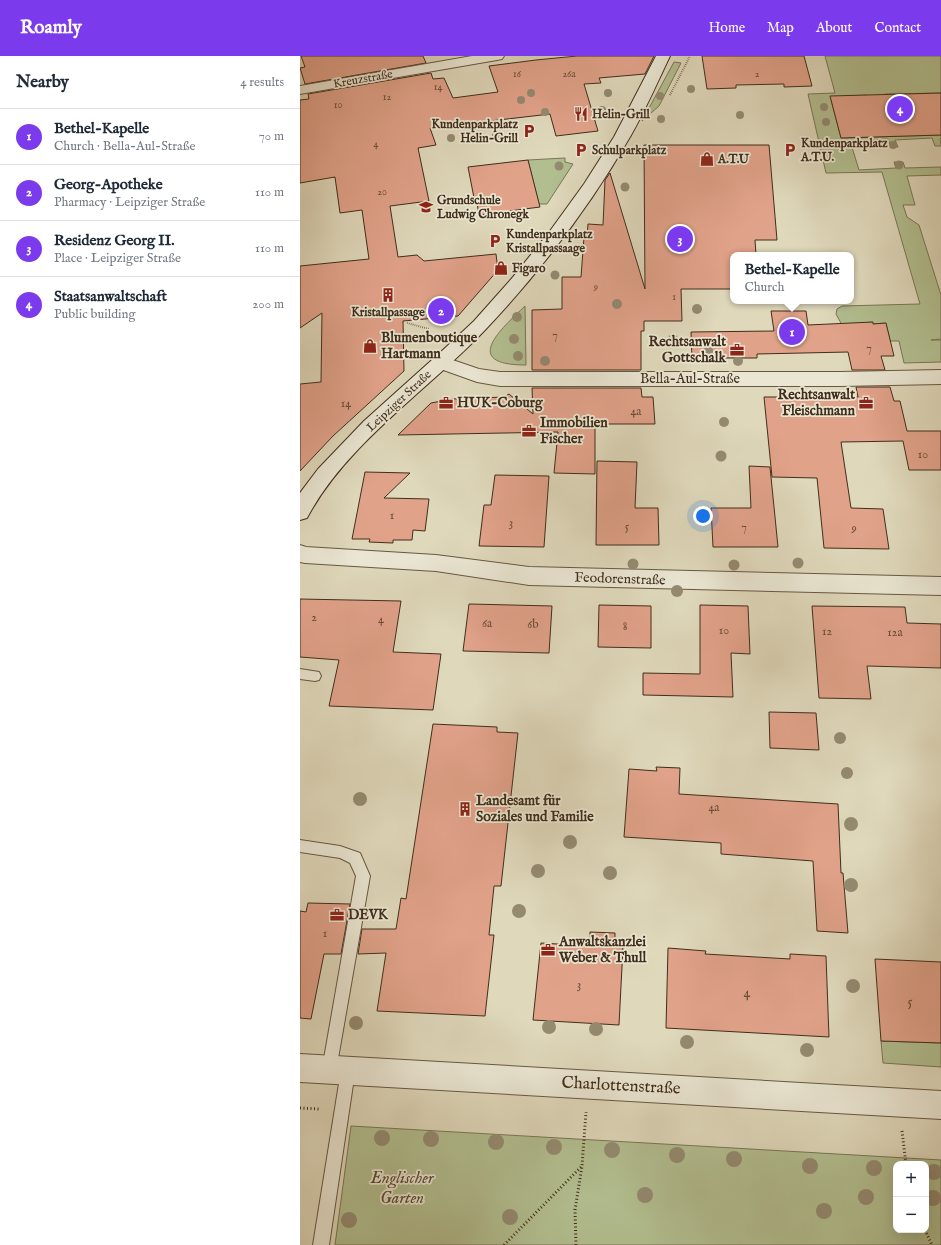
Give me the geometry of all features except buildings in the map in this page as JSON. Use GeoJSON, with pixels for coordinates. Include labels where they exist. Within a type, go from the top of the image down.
{"type":"FeatureCollection","features":[{"type":"Feature","properties":{"kind":"street","name":"Kreuzstraße"},"geometry":{"type":"LineString","coordinates":[[300,90],[497,56]]}},
{"type":"Feature","properties":{"kind":"street","name":"Leipziger Straße"},"geometry":{"type":"LineString","coordinates":[[300,512],[320,480],[341,456],[481,324],[543,251],[588,190],[622,136],[663,56]]}},
{"type":"Feature","properties":{"kind":"street","name":"Bella-Aul-Straße"},"geometry":{"type":"LineString","coordinates":[[441,362],[477,375],[500,379],[840,379],[941,377]]}},
{"type":"Feature","properties":{"kind":"street","name":"Feodorenstraße"},"geometry":{"type":"LineString","coordinates":[[300,552],[305,555],[436,563],[529,576],[941,586]]}},
{"type":"Feature","properties":{"kind":"street","name":"Charlottenstraße"},"geometry":{"type":"LineString","coordinates":[[300,1068],[941,1105]]}},
{"type":"Feature","properties":{"kind":"lane"},"geometry":{"type":"LineString","coordinates":[[300,674],[315,676]]}},
{"type":"Feature","properties":{"kind":"lane"},"geometry":{"type":"LineString","coordinates":[[300,846],[340,852],[355,858],[363,876],[338,1070],[344,1110],[321,1245]]}},
{"type":"Feature","properties":{"kind":"path"},"geometry":{"type":"LineString","coordinates":[[407,323],[429,329]]}},
{"type":"Feature","properties":{"kind":"path"},"geometry":{"type":"LineString","coordinates":[[576,1245],[575,1210],[582,1166],[588,1084]]}},
{"type":"Feature","properties":{"kind":"path"},"geometry":{"type":"LineString","coordinates":[[504,1245],[582,1166]]}},
{"type":"Feature","properties":{"kind":"path"},"geometry":{"type":"LineString","coordinates":[[926,1233],[932,1245]]}},
{"type":"Feature","properties":{"kind":"green space"},"geometry":{"type":"Polygon","coordinates":[[[825,56],[941,56],[941,93],[886,94],[868,99],[867,95],[845,96],[831,100],[841,138],[941,135],[941,146],[935,146],[932,138],[895,140],[898,147],[891,147],[888,139],[850,141],[859,170],[896,168],[894,162],[903,162],[905,168],[941,167],[941,175],[907,176],[915,205],[903,205],[907,217],[919,225],[941,295],[941,339],[931,340],[941,340],[941,362],[904,363],[899,341],[890,341],[886,323],[873,324],[872,322],[842,325],[836,314],[837,309],[842,306],[920,304],[882,172],[826,173],[808,94],[835,93],[825,56]]]}},
{"type":"Feature","properties":{"kind":"green space"},"geometry":{"type":"Polygon","coordinates":[[[674,62],[681,63],[659,106],[642,121],[674,62]]]}},
{"type":"Feature","properties":{"kind":"green space"},"geometry":{"type":"Polygon","coordinates":[[[565,158],[565,162],[573,164],[547,204],[539,204],[528,160],[565,158]]]}},
{"type":"Feature","properties":{"kind":"green space"},"geometry":{"type":"Polygon","coordinates":[[[525,306],[526,365],[506,363],[495,359],[490,352],[497,335],[525,306]]]}},
{"type":"Feature","properties":{"kind":"green space"},"geometry":{"type":"Polygon","coordinates":[[[881,1041],[941,1043],[941,1067],[883,1063],[881,1041]]]}},
{"type":"Feature","properties":{"kind":"green space","name":"Englischer Garten"},"geometry":{"type":"Polygon","coordinates":[[[351,1126],[941,1160],[941,1245],[335,1245],[351,1126]]]}},
{"type":"Feature","properties":{"kind":"place","name":"Staatsanwaltschaft"},"geometry":{"type":"Point","coordinates":[900,109]}},
{"type":"Feature","properties":{"kind":"place","name":"Helin-Grill"},"geometry":{"type":"Point","coordinates":[581,114]}},
{"type":"Feature","properties":{"kind":"place","name":"Kundenparkplatz Helin-Grill"},"geometry":{"type":"Point","coordinates":[529,131]}},
{"type":"Feature","properties":{"kind":"place","name":"Schulparkplatz"},"geometry":{"type":"Point","coordinates":[581,150]}},
{"type":"Feature","properties":{"kind":"place","name":"Kundenparkplatz A.T.U."},"geometry":{"type":"Point","coordinates":[790,150]}},
{"type":"Feature","properties":{"kind":"place","name":"A.T.U"},"geometry":{"type":"Point","coordinates":[707,159]}},
{"type":"Feature","properties":{"kind":"place","name":"Grundschule Ludwig Chronegk"},"geometry":{"type":"Point","coordinates":[426,207]}},
{"type":"Feature","properties":{"kind":"place","name":"Residenz Georg II."},"geometry":{"type":"Point","coordinates":[680,239]}},
{"type":"Feature","properties":{"kind":"place","name":"Kundenparkplatz Kristallpassaage"},"geometry":{"type":"Point","coordinates":[495,241]}},
{"type":"Feature","properties":{"kind":"place","name":"Figaro"},"geometry":{"type":"Point","coordinates":[501,268]}},
{"type":"Feature","properties":{"kind":"place","name":"Kristallpassage"},"geometry":{"type":"Point","coordinates":[388,295]}},
{"type":"Feature","properties":{"kind":"place","name":"Georg-Apotheke"},"geometry":{"type":"Point","coordinates":[441,311]}},
{"type":"Feature","properties":{"kind":"place","name":"Bethel-Kapelle"},"geometry":{"type":"Point","coordinates":[792,332]}},
{"type":"Feature","properties":{"kind":"place","name":"Blumenboutique Hartmann"},"geometry":{"type":"Point","coordinates":[370,346]}},
{"type":"Feature","properties":{"kind":"place","name":"Rechtsanwalt Gottschalk"},"geometry":{"type":"Point","coordinates":[737,350]}},
{"type":"Feature","properties":{"kind":"place","name":"HUK-Coburg"},"geometry":{"type":"Point","coordinates":[446,403]}},
{"type":"Feature","properties":{"kind":"place","name":"Rechtsanwalt Fleischmann"},"geometry":{"type":"Point","coordinates":[866,403]}},
{"type":"Feature","properties":{"kind":"place","name":"Immobilien Fischer"},"geometry":{"type":"Point","coordinates":[529,431]}},
{"type":"Feature","properties":{"kind":"place","name":"Landesamt für Soziales und Familie"},"geometry":{"type":"Point","coordinates":[465,809]}},
{"type":"Feature","properties":{"kind":"place","name":"DEVK"},"geometry":{"type":"Point","coordinates":[337,915]}},
{"type":"Feature","properties":{"kind":"place","name":"Anwaltskanzlei Weber & Thull"},"geometry":{"type":"Point","coordinates":[548,950]}}]}
